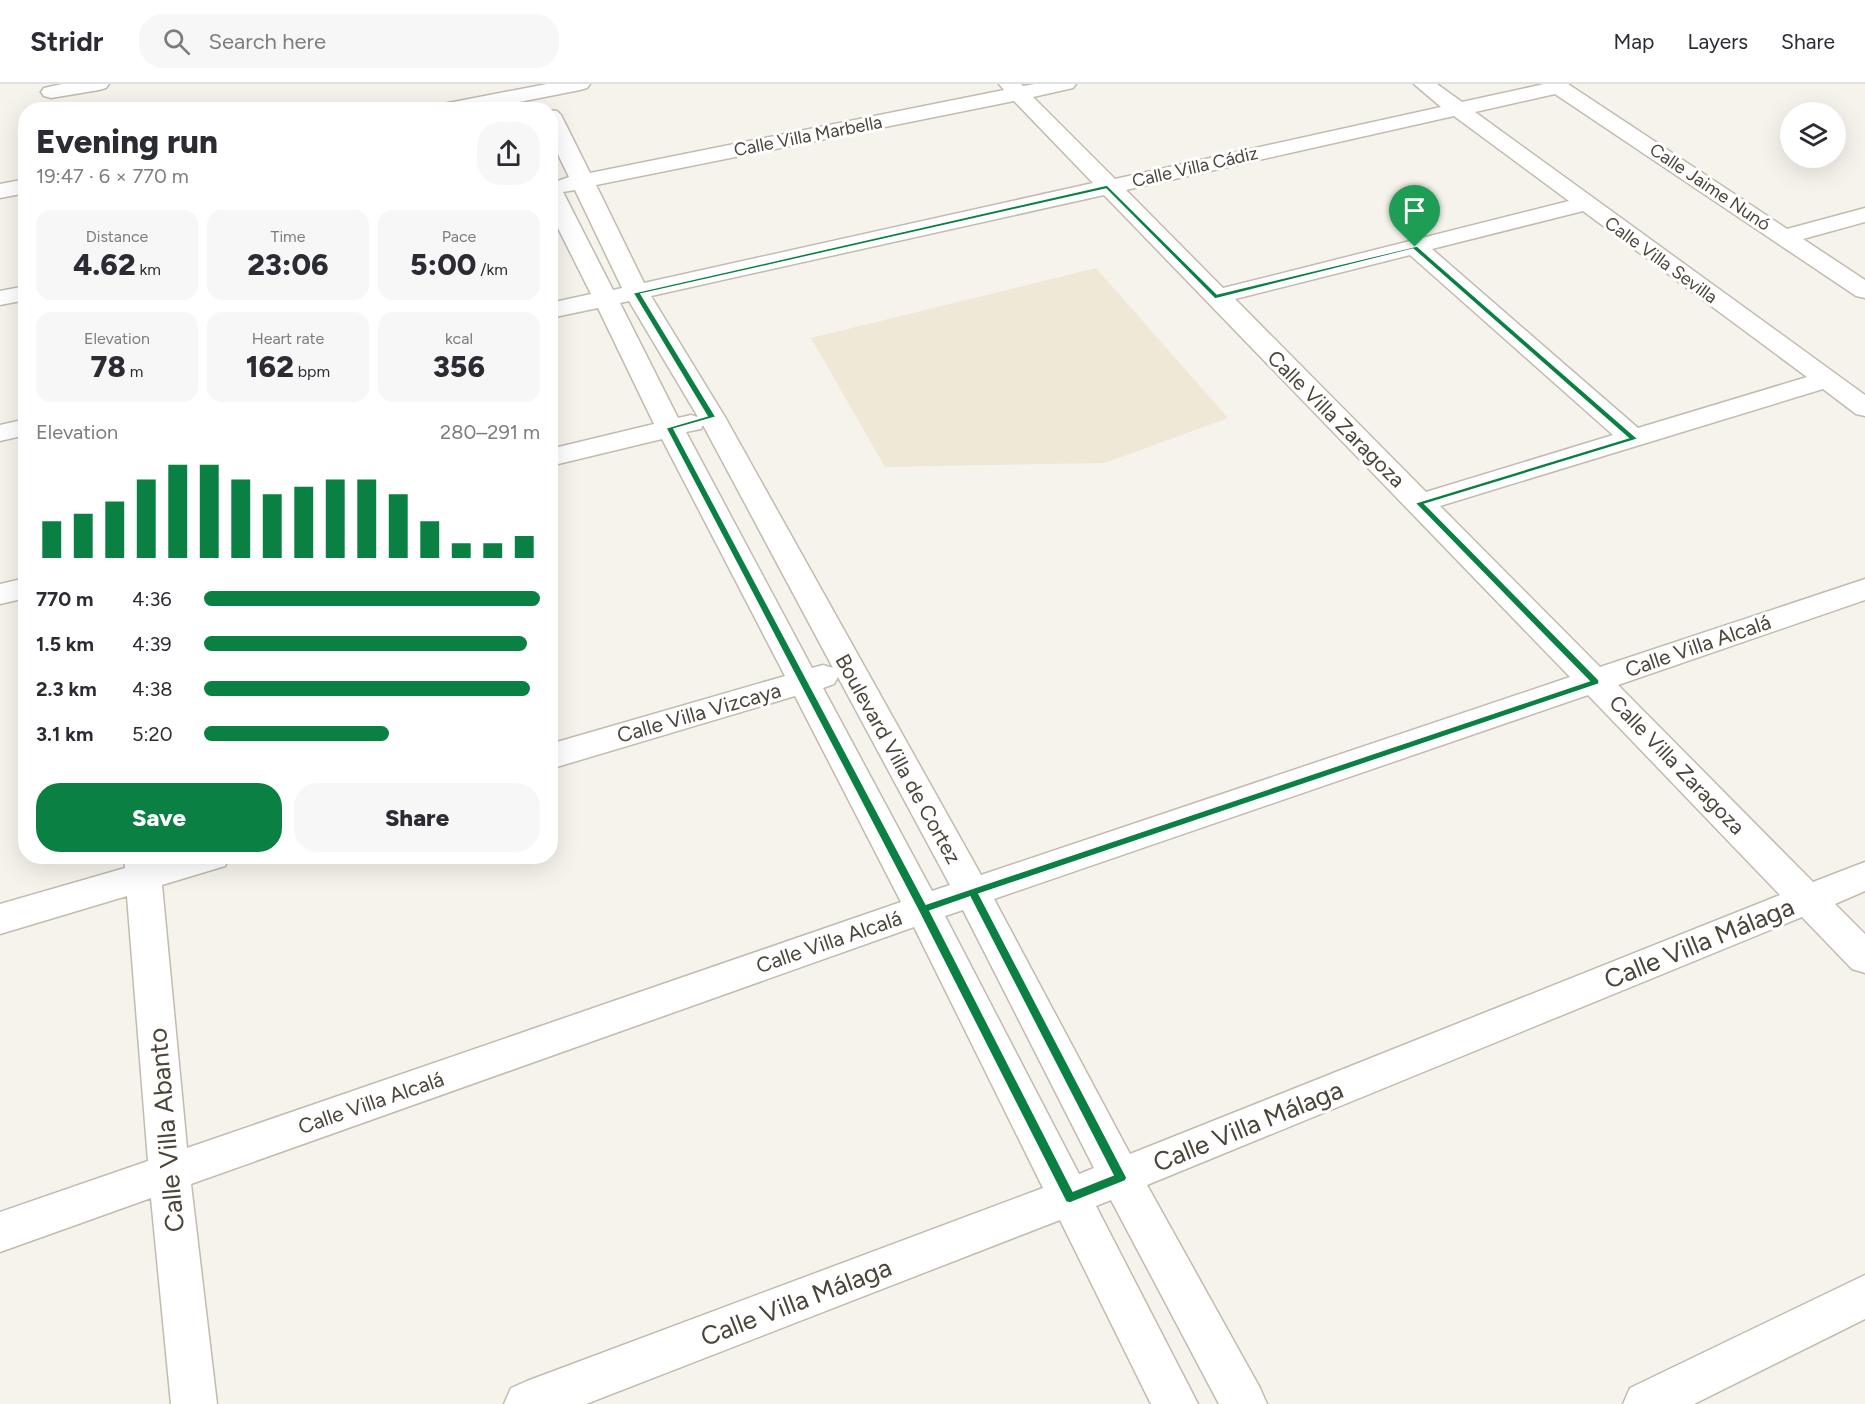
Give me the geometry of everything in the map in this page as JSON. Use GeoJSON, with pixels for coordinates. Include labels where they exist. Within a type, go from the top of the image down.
{"type":"FeatureCollection","features":[{"type":"Feature","properties":{"kind":"street"},"geometry":{"type":"LineString","coordinates":[[52,95],[99,84]]}},
{"type":"Feature","properties":{"kind":"street"},"geometry":{"type":"LineString","coordinates":[[483,102],[508,97],[543,100],[580,84]]}},
{"type":"Feature","properties":{"kind":"street","name":"Calle Villa Marbella"},"geometry":{"type":"LineString","coordinates":[[558,186],[1013,89],[1066,84]]}},
{"type":"Feature","properties":{"kind":"street","name":"Calle Villa Sevilla"},"geometry":{"type":"LineString","coordinates":[[1424,84],[1584,204],[1865,408]]}},
{"type":"Feature","properties":{"kind":"street","name":"Calle Villa Cádiz"},"geometry":{"type":"LineString","coordinates":[[558,308],[1458,109],[1556,85]]}},
{"type":"Feature","properties":{"kind":"street","name":"Calle Jaime Nunó"},"geometry":{"type":"LineString","coordinates":[[1556,85],[1865,291]]}},
{"type":"Feature","properties":{"kind":"street","name":"Calle Villa Zaragoza"},"geometry":{"type":"LineString","coordinates":[[1013,89],[1865,958]]}},
{"type":"Feature","properties":{"kind":"street","name":"Boulevard Villa de Cortez"},"geometry":{"type":"LineString","coordinates":[[558,130],[584,181],[621,296],[670,428],[923,909],[1175,1404]]}},
{"type":"Feature","properties":{"kind":"street"},"geometry":{"type":"LineString","coordinates":[[0,191],[18,188]]}},
{"type":"Feature","properties":{"kind":"street","name":"Boulevard Villa de Cortez"},"geometry":{"type":"LineString","coordinates":[[558,200],[621,296],[712,417],[972,892],[1121,1178],[1244,1404]]}},
{"type":"Feature","properties":{"kind":"street"},"geometry":{"type":"LineString","coordinates":[[1215,297],[1584,204]]}},
{"type":"Feature","properties":{"kind":"street"},"geometry":{"type":"LineString","coordinates":[[1784,237],[1865,215]]}},
{"type":"Feature","properties":{"kind":"street"},"geometry":{"type":"LineString","coordinates":[[1415,247],[1634,439]]}},
{"type":"Feature","properties":{"kind":"street"},"geometry":{"type":"LineString","coordinates":[[0,298],[18,295]]}},
{"type":"Feature","properties":{"kind":"street"},"geometry":{"type":"LineString","coordinates":[[1419,503],[1826,380]]}},
{"type":"Feature","properties":{"kind":"street"},"geometry":{"type":"LineString","coordinates":[[558,456],[712,417]]}},
{"type":"Feature","properties":{"kind":"street"},"geometry":{"type":"LineString","coordinates":[[0,433],[18,429]]}},
{"type":"Feature","properties":{"kind":"street","name":"Calle Villa Alcalá"},"geometry":{"type":"LineString","coordinates":[[0,1232],[972,892],[1865,589]]}},
{"type":"Feature","properties":{"kind":"street"},"geometry":{"type":"LineString","coordinates":[[0,594],[18,590]]}},
{"type":"Feature","properties":{"kind":"street","name":"Calle Villa Vizcaya"},"geometry":{"type":"LineString","coordinates":[[558,755],[848,669]]}},
{"type":"Feature","properties":{"kind":"street"},"geometry":{"type":"LineString","coordinates":[[0,919],[143,867],[162,864]]}},
{"type":"Feature","properties":{"kind":"street","name":"Calle Villa Abanto"},"geometry":{"type":"LineString","coordinates":[[143,867],[169,1174],[194,1404]]}},
{"type":"Feature","properties":{"kind":"street","name":"Calle Villa Málaga"},"geometry":{"type":"LineString","coordinates":[[527,1404],[1121,1178],[1865,876]]}},
{"type":"Feature","properties":{"kind":"street"},"geometry":{"type":"LineString","coordinates":[[1646,1404],[1865,1296]]}},
{"type":"Feature","properties":{"kind":"shaded area"},"geometry":{"type":"Polygon","coordinates":[[[1096,268],[1228,418],[1105,463],[885,467],[811,338],[1096,268]]]}},
{"type":"Feature","properties":{"kind":"route"},"geometry":{"type":"LineString","coordinates":[[1415,247],[1215,297],[1107,187],[637,293],[712,417],[670,428],[923,909],[972,892],[1121,1178],[1070,1197],[923,909],[972,892],[1596,682],[1419,503],[1634,439],[1415,247]]}}]}
